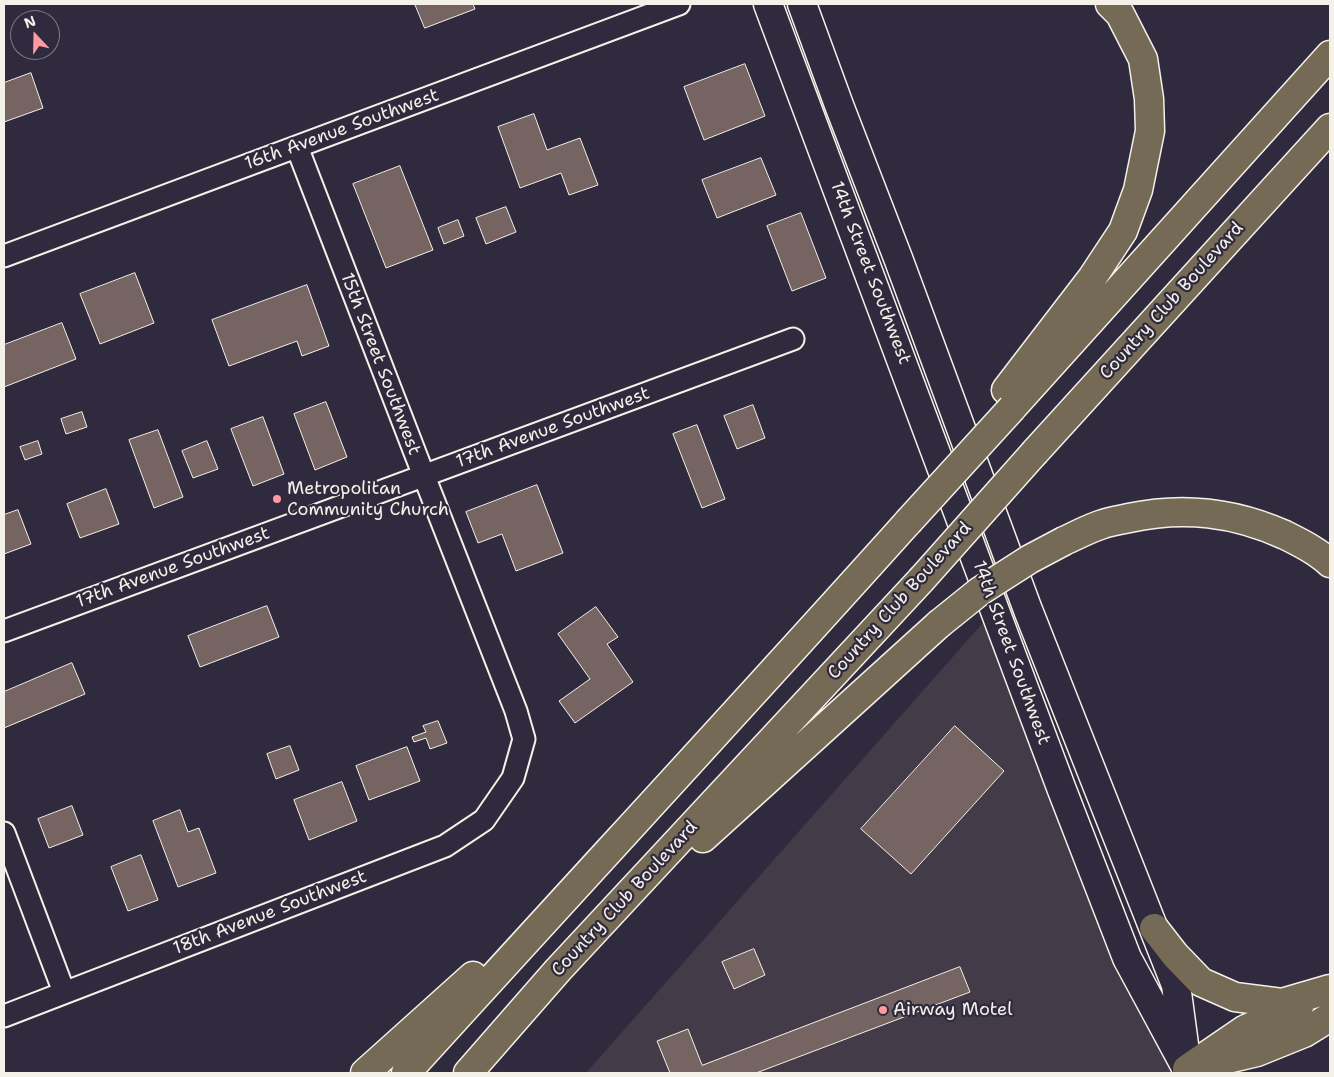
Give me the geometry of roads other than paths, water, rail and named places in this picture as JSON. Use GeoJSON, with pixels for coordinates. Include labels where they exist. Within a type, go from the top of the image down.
{"type":"FeatureCollection","features":[{"type":"Feature","properties":{"kind":"highway"},"geometry":{"type":"LineString","coordinates":[[1009,399],[1123,231],[1138,190],[1150,131],[1149,98],[1143,60],[1120,14],[1110,4]]}},
{"type":"Feature","properties":{"kind":"highway"},"geometry":{"type":"LineString","coordinates":[[406,1073],[908,522],[1009,399],[1330,55]]}},
{"type":"Feature","properties":{"kind":"highway","name":"Country Club Boulevard"},"geometry":{"type":"LineString","coordinates":[[468,1073],[558,970],[920,580],[1330,128]]}},
{"type":"Feature","properties":{"kind":"highway"},"geometry":{"type":"LineString","coordinates":[[558,970],[939,624],[980,592],[1030,559],[1064,541],[1102,524],[1140,516],[1177,511],[1214,513],[1244,520],[1273,530],[1302,543],[1330,563]]}},
{"type":"Feature","properties":{"kind":"highway"},"geometry":{"type":"LineString","coordinates":[[365,1073],[588,873]]}},
{"type":"Feature","properties":{"kind":"highway"},"geometry":{"type":"LineString","coordinates":[[1154,928],[1175,956],[1201,982],[1235,997],[1282,1003],[1330,989]]}},
{"type":"Feature","properties":{"kind":"highway"},"geometry":{"type":"LineString","coordinates":[[1188,1071],[1244,1030],[1330,989]]}},
{"type":"Feature","properties":{"kind":"highway"},"geometry":{"type":"LineString","coordinates":[[1188,1071],[1257,1052],[1304,1033],[1330,1017]]}},
{"type":"Feature","properties":{"kind":"street","name":"16th Avenue Southwest"},"geometry":{"type":"LineString","coordinates":[[4,256],[679,4]]}},
{"type":"Feature","properties":{"kind":"street","name":"14th Street Southwest"},"geometry":{"type":"LineString","coordinates":[[768,4],[1062,790],[1127,958],[1188,1071]]}},
{"type":"Feature","properties":{"kind":"street","name":"14th Street Southwest"},"geometry":{"type":"LineString","coordinates":[[802,4],[1028,610],[1176,984],[1188,1071]]}},
{"type":"Feature","properties":{"kind":"street","name":"15th Street Southwest"},"geometry":{"type":"LineString","coordinates":[[297,147],[513,702],[524,739],[513,778]]}},
{"type":"Feature","properties":{"kind":"street","name":"17th Avenue Southwest"},"geometry":{"type":"LineString","coordinates":[[4,630],[793,339]]}},
{"type":"Feature","properties":{"kind":"street","name":"18th Avenue Southwest"},"geometry":{"type":"LineString","coordinates":[[4,1016],[444,846],[484,820],[513,778]]}},
{"type":"Feature","properties":{"kind":"street"},"geometry":{"type":"LineString","coordinates":[[4,833],[64,992]]}},
{"type":"Feature","properties":{"kind":"place","name":"Metropolitan Community Church"},"geometry":{"type":"Point","coordinates":[277,499]}},
{"type":"Feature","properties":{"kind":"place","name":"Airway Motel"},"geometry":{"type":"Point","coordinates":[883,1010]}}]}
